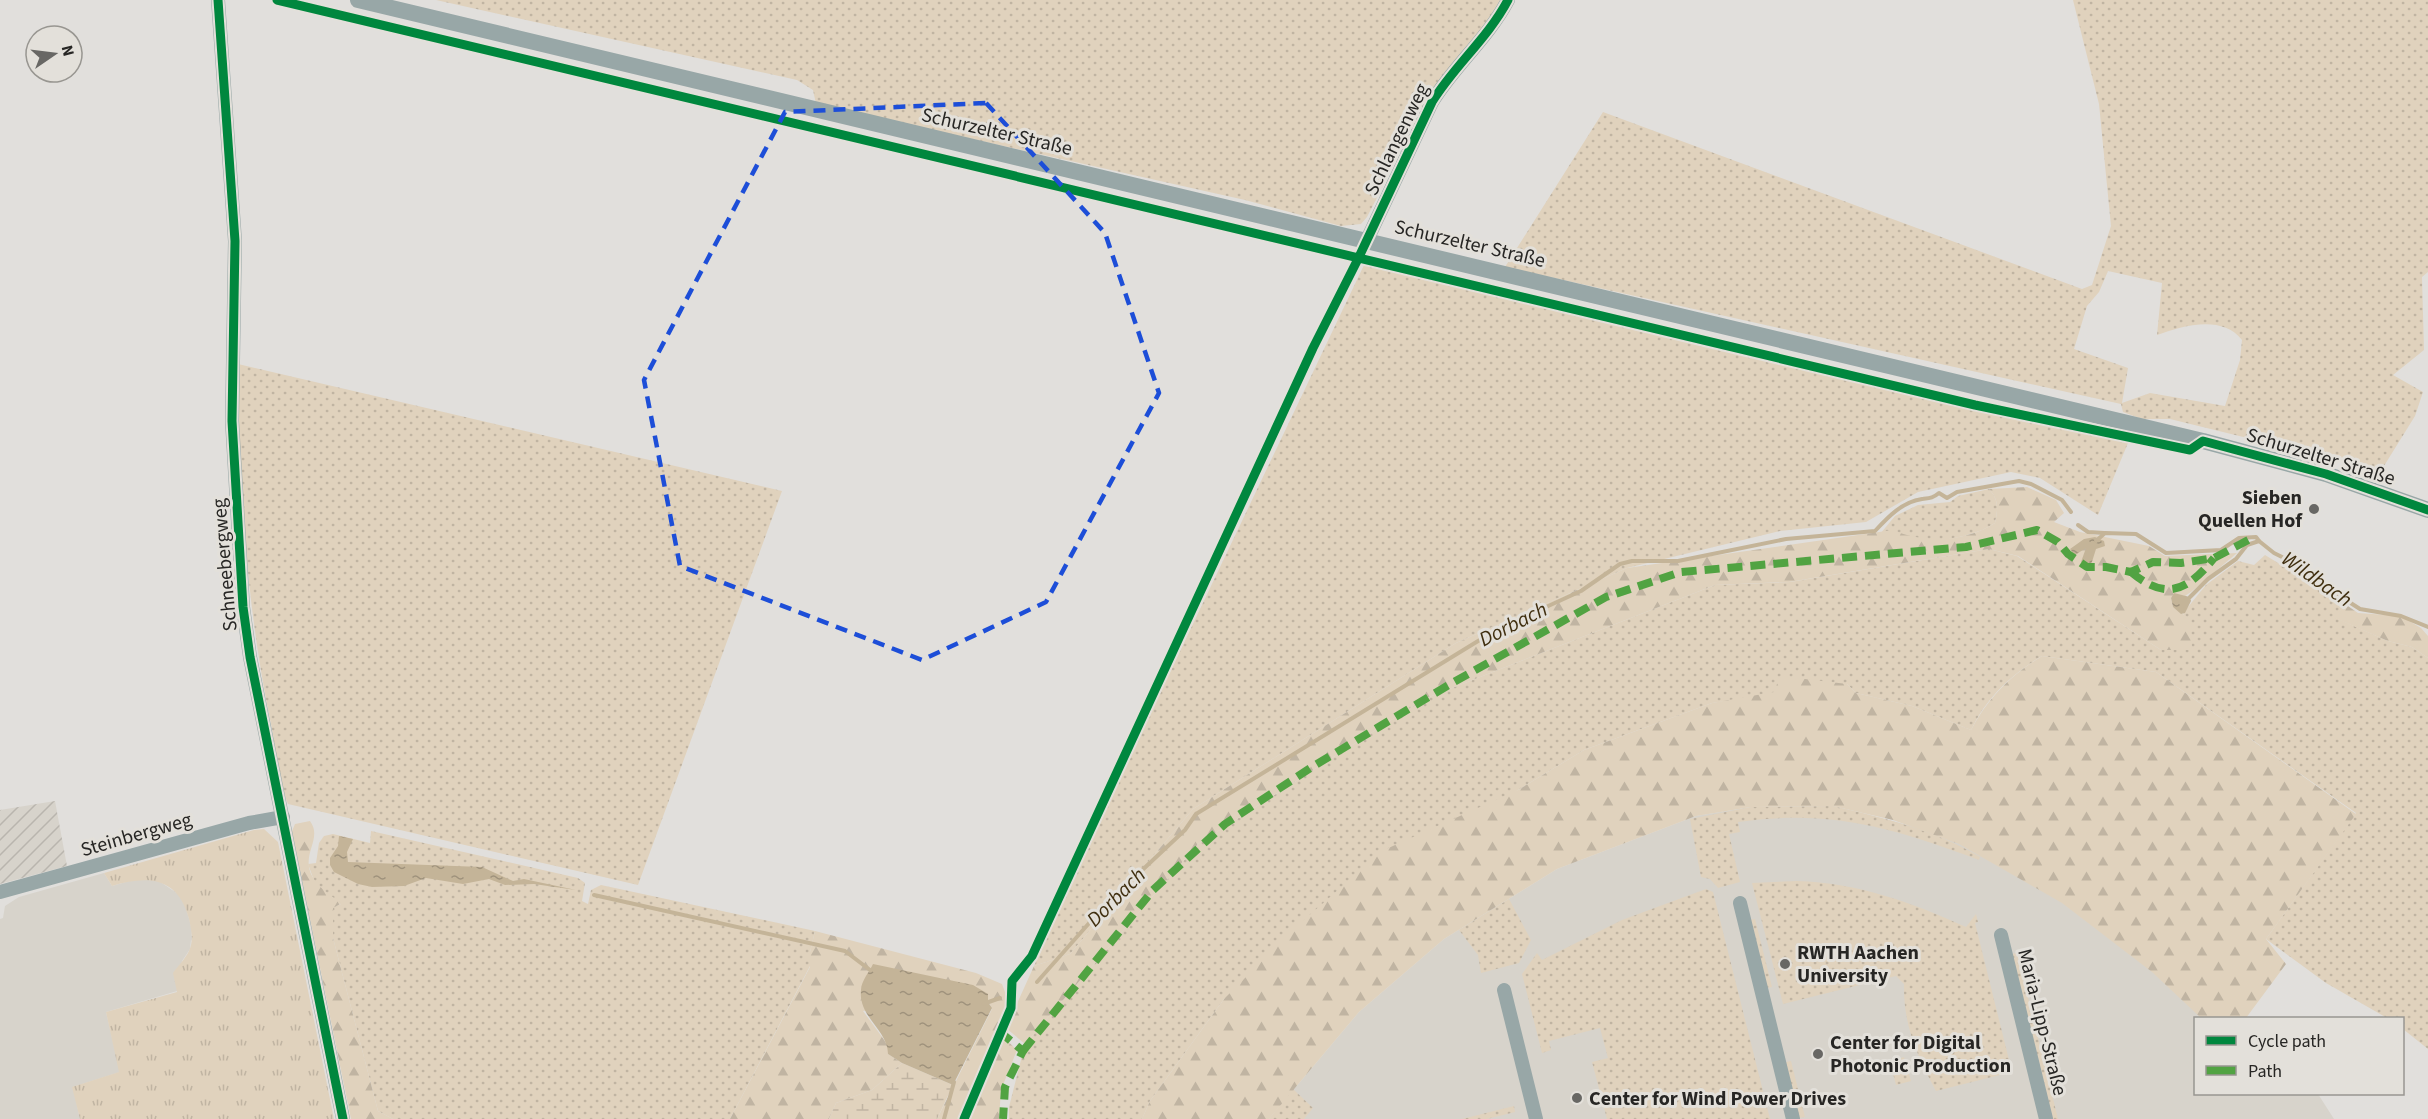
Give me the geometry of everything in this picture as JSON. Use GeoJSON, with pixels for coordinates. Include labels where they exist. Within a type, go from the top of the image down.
{"type":"FeatureCollection","features":[{"type":"Feature","properties":{"kind":"street","name":"Schneebergweg"},"geometry":{"type":"LineString","coordinates":[[218,0],[235,240],[232,421],[243,607],[250,657],[343,1119]]}},
{"type":"Feature","properties":{"kind":"street","name":"Schurzelter Straße"},"geometry":{"type":"LineString","coordinates":[[358,0],[2203,441],[2326,474],[2428,510]]}},
{"type":"Feature","properties":{"kind":"street","name":"Schlangenweg"},"geometry":{"type":"LineString","coordinates":[[1367,240],[1431,102],[1445,81],[1497,19],[1508,0]]}},
{"type":"Feature","properties":{"kind":"street","name":"Steinbergweg"},"geometry":{"type":"LineString","coordinates":[[0,892],[249,823],[283,817]]}},
{"type":"Feature","properties":{"kind":"street"},"geometry":{"type":"LineString","coordinates":[[1740,903],[1793,1119]]}},
{"type":"Feature","properties":{"kind":"street","name":"Maria-Lipp-Straße"},"geometry":{"type":"LineString","coordinates":[[2001,935],[2046,1119]]}},
{"type":"Feature","properties":{"kind":"street"},"geometry":{"type":"LineString","coordinates":[[1504,990],[1536,1119]]}},
{"type":"Feature","properties":{"kind":"highlighted area"},"geometry":{"type":"Polygon","coordinates":[[[986,103],[1105,233],[1159,393],[1046,602],[922,660],[680,566],[644,380],[785,112],[986,103]]]}},
{"type":"Feature","properties":{"kind":"shaded area"},"geometry":{"type":"Polygon","coordinates":[[[55,801],[67,866],[0,884],[0,810],[55,801]]]}},
{"type":"Feature","properties":{"kind":"shaded area","name":"RWTH Aachen University"},"geometry":{"type":"Polygon","coordinates":[[[1833,806],[1986,845],[2225,1017],[2194,1017],[2194,1095],[2319,1095],[2334,1119],[1269,1119],[1359,1012],[1444,939],[1557,869],[1696,816],[1751,807],[1833,806]]]}},
{"type":"Feature","properties":{"kind":"shaded area"},"geometry":{"type":"Polygon","coordinates":[[[104,873],[112,886],[136,879],[159,881],[178,894],[185,904],[192,930],[190,949],[182,961],[177,991],[106,1012],[120,1072],[73,1087],[80,1119],[0,1119],[0,919],[3,918],[5,906],[19,897],[104,873]]]}},
{"type":"Feature","properties":{"kind":"green space"},"geometry":{"type":"Polygon","coordinates":[[[436,0],[1502,0],[1415,124],[1367,217],[1361,224],[1341,226],[1245,200],[816,104],[813,90],[797,80],[436,0]]]}},
{"type":"Feature","properties":{"kind":"green space"},"geometry":{"type":"Polygon","coordinates":[[[2073,0],[2428,0],[2428,272],[2422,277],[2424,350],[2393,375],[2423,392],[2415,416],[2379,474],[2370,468],[2170,419],[2142,419],[2123,412],[2121,404],[1505,267],[1603,112],[2082,289],[2092,285],[2111,226],[2099,104],[2073,0]],[[2108,271],[2099,292],[2087,306],[2074,349],[2128,368],[2122,403],[2150,393],[2225,406],[2240,360],[2242,340],[2234,332],[2224,327],[2201,324],[2157,335],[2162,283],[2108,271]]]}},
{"type":"Feature","properties":{"kind":"green space"},"geometry":{"type":"Polygon","coordinates":[[[1364,265],[2128,443],[2098,515],[2040,478],[2011,472],[1918,492],[1866,522],[1780,531],[1627,568],[1456,643],[1193,809],[1070,954],[1034,966],[1119,779],[1364,265]]]}},
{"type":"Feature","properties":{"kind":"green space"},"geometry":{"type":"Polygon","coordinates":[[[238,364],[782,491],[638,885],[288,804],[280,775],[255,635],[242,500],[238,364]]]}},
{"type":"Feature","properties":{"kind":"green space"},"geometry":{"type":"Polygon","coordinates":[[[2027,487],[2056,500],[2064,513],[2054,522],[2080,532],[2149,546],[2165,556],[2237,553],[2191,592],[2185,596],[2174,594],[2171,598],[2173,607],[2190,619],[2192,650],[2161,650],[2018,556],[1989,549],[1789,582],[1715,585],[1424,699],[1198,844],[1025,1044],[1006,1028],[1034,966],[1070,954],[1193,809],[1456,643],[1627,568],[1893,530],[1931,539],[1971,534],[1995,523],[1997,505],[1989,489],[2027,487]]]}},
{"type":"Feature","properties":{"kind":"green space"},"geometry":{"type":"Polygon","coordinates":[[[1989,489],[1997,505],[1995,523],[1977,532],[1943,540],[1921,540],[1893,532],[1880,534],[1895,516],[1918,505],[1950,502],[1958,496],[1989,489]]]}},
{"type":"Feature","properties":{"kind":"green space"},"geometry":{"type":"Polygon","coordinates":[[[1989,549],[2017,556],[2161,650],[2185,617],[2183,613],[2206,585],[2238,561],[2254,565],[2265,555],[2345,604],[2336,618],[2388,641],[2412,647],[2428,658],[2428,1049],[2404,1030],[2404,1017],[2385,1017],[2326,983],[2266,939],[2356,813],[2156,672],[2042,656],[2020,671],[1992,697],[1971,730],[1912,706],[1856,693],[1847,684],[1712,703],[1584,750],[1518,790],[1224,999],[1150,1101],[1142,1119],[1009,1119],[1009,1107],[1025,1044],[1198,844],[1424,699],[1715,585],[1790,582],[1989,549]]]}},
{"type":"Feature","properties":{"kind":"green space"},"geometry":{"type":"Polygon","coordinates":[[[2345,604],[2358,613],[2401,616],[2421,628],[2428,636],[2428,658],[2412,647],[2388,641],[2335,618],[2345,604]]]}},
{"type":"Feature","properties":{"kind":"green space"},"geometry":{"type":"Polygon","coordinates":[[[2042,656],[2156,672],[2356,814],[2266,939],[2286,964],[2247,1017],[2200,1017],[2152,972],[2062,903],[1959,844],[1893,820],[1833,806],[1751,807],[1696,816],[1557,869],[1444,939],[1359,1012],[1269,1119],[1142,1119],[1150,1101],[1224,999],[1298,925],[1384,850],[1518,790],[1584,750],[1712,703],[1774,692],[1780,676],[1847,684],[1856,693],[1912,706],[1971,730],[2001,688],[2042,656]]]}},
{"type":"Feature","properties":{"kind":"green space"},"geometry":{"type":"Polygon","coordinates":[[[1833,806],[1927,832],[1980,857],[1979,860],[1889,830],[1861,824],[1803,818],[1772,819],[1738,822],[1740,832],[1729,834],[1740,882],[1718,888],[1710,879],[1701,877],[1690,819],[1751,807],[1833,806]]]}},
{"type":"Feature","properties":{"kind":"green space"},"geometry":{"type":"Polygon","coordinates":[[[310,821],[314,830],[314,839],[309,867],[313,878],[323,890],[342,903],[333,908],[333,938],[378,1111],[393,1119],[351,1119],[292,831],[295,824],[310,821]]]}},
{"type":"Feature","properties":{"kind":"green space"},"geometry":{"type":"Polygon","coordinates":[[[264,829],[278,842],[334,1119],[80,1119],[72,1087],[119,1072],[106,1012],[177,992],[173,973],[191,947],[191,926],[184,905],[169,887],[149,881],[112,886],[104,873],[264,829]]]}},
{"type":"Feature","properties":{"kind":"green space"},"geometry":{"type":"Polygon","coordinates":[[[371,831],[578,878],[585,883],[582,901],[588,904],[591,890],[601,885],[815,931],[810,952],[810,966],[730,1119],[393,1119],[378,1111],[333,938],[333,907],[341,904],[316,886],[308,864],[316,863],[319,843],[324,836],[333,834],[370,843],[371,831]]]}},
{"type":"Feature","properties":{"kind":"green space"},"geometry":{"type":"Polygon","coordinates":[[[1797,881],[1841,886],[1884,895],[1966,927],[1976,914],[1978,922],[1975,923],[2012,1072],[1936,1091],[1923,1065],[1909,1026],[1904,984],[1896,976],[1783,1004],[1752,883],[1797,881]]]}},
{"type":"Feature","properties":{"kind":"green space"},"geometry":{"type":"Polygon","coordinates":[[[1706,889],[1713,892],[1770,1119],[1607,1119],[1592,1062],[1608,1058],[1600,1028],[1549,1041],[1551,1050],[1542,1053],[1522,974],[1537,953],[1542,960],[1622,920],[1706,889]]]}},
{"type":"Feature","properties":{"kind":"green space"},"geometry":{"type":"Polygon","coordinates":[[[1509,899],[1531,940],[1519,963],[1481,973],[1478,955],[1459,930],[1509,899]]]}},
{"type":"Feature","properties":{"kind":"green space"},"geometry":{"type":"Polygon","coordinates":[[[1755,919],[1772,987],[1767,988],[1750,920],[1755,919]]]}},
{"type":"Feature","properties":{"kind":"green space"},"geometry":{"type":"Polygon","coordinates":[[[815,931],[976,973],[1002,984],[1009,1003],[961,1119],[937,1119],[992,1009],[987,998],[863,1011],[888,1045],[888,1054],[902,1063],[872,1090],[836,1103],[829,1119],[730,1119],[810,967],[810,952],[815,931]]]}},
{"type":"Feature","properties":{"kind":"green space"},"geometry":{"type":"Polygon","coordinates":[[[2017,953],[2058,1119],[2053,1119],[2012,954],[2017,953]]]}},
{"type":"Feature","properties":{"kind":"green space"},"geometry":{"type":"Polygon","coordinates":[[[1001,1035],[1017,1050],[1001,1090],[999,1119],[967,1119],[1001,1035]]]}},
{"type":"Feature","properties":{"kind":"green space"},"geometry":{"type":"Polygon","coordinates":[[[1904,1057],[1911,1081],[1896,1085],[1890,1062],[1904,1057]]]}},
{"type":"Feature","properties":{"kind":"green space"},"geometry":{"type":"Polygon","coordinates":[[[1791,1061],[1805,1117],[1799,1118],[1786,1062],[1791,1061]]]}},
{"type":"Feature","properties":{"kind":"green space"},"geometry":{"type":"Polygon","coordinates":[[[902,1063],[953,1085],[937,1119],[829,1119],[836,1103],[872,1090],[902,1063]]]}},
{"type":"Feature","properties":{"kind":"green space"},"geometry":{"type":"Polygon","coordinates":[[[1293,1089],[1313,1108],[1304,1119],[1269,1119],[1293,1089]]]}},
{"type":"Feature","properties":{"kind":"green space"},"geometry":{"type":"Polygon","coordinates":[[[1514,1106],[1515,1112],[1487,1119],[1462,1119],[1514,1106]]]}},
{"type":"Feature","properties":{"kind":"water"},"geometry":{"type":"Polygon","coordinates":[[[2095,537],[2104,541],[2105,546],[2096,549],[2091,565],[2081,562],[2086,548],[2075,555],[2070,549],[2084,539],[2095,537]]]}},
{"type":"Feature","properties":{"kind":"water"},"geometry":{"type":"Polygon","coordinates":[[[2174,593],[2190,597],[2191,601],[2185,613],[2181,614],[2173,607],[2171,598],[2174,593]]]}},
{"type":"Feature","properties":{"kind":"water"},"geometry":{"type":"Polygon","coordinates":[[[339,836],[353,839],[347,852],[348,862],[482,867],[513,881],[524,879],[576,890],[534,884],[505,885],[489,879],[463,884],[426,878],[404,886],[372,887],[358,884],[334,872],[330,865],[330,858],[338,846],[339,836]]]}},
{"type":"Feature","properties":{"kind":"water"},"geometry":{"type":"Polygon","coordinates":[[[873,964],[973,985],[988,994],[988,1002],[992,1008],[953,1085],[902,1063],[888,1054],[887,1045],[868,1016],[861,1000],[862,983],[873,964]]]}},
{"type":"Feature","properties":{"kind":"waterway","name":"Dorbach"},"geometry":{"type":"LineString","coordinates":[[1037,982],[1106,904],[1185,830],[1196,814],[1496,630],[1581,591],[1620,564],[1632,561],[1678,561],[1786,539],[1875,531],[1908,503],[1931,498],[1939,493],[1947,498],[1957,492],[2019,481],[2031,484],[2062,500],[2071,512]]}},
{"type":"Feature","properties":{"kind":"waterway","name":"Dorbach"},"geometry":{"type":"LineString","coordinates":[[2078,525],[2088,532],[2104,533]]}},
{"type":"Feature","properties":{"kind":"waterway"},"geometry":{"type":"LineString","coordinates":[[2096,541],[2105,533],[2136,534],[2166,553],[2221,550],[2239,538],[2256,537],[2259,541]]}},
{"type":"Feature","properties":{"kind":"waterway","name":"Wildbach"},"geometry":{"type":"LineString","coordinates":[[2190,597],[2208,579],[2236,559],[2247,545],[2259,541],[2274,553],[2312,572],[2321,584],[2360,609],[2401,616],[2428,627]]}},
{"type":"Feature","properties":{"kind":"waterway"},"geometry":{"type":"LineString","coordinates":[[594,895],[845,951],[870,970]]}},
{"type":"Feature","properties":{"kind":"waterway","name":"Dorbach"},"geometry":{"type":"LineString","coordinates":[[983,1004],[1000,998]]}},
{"type":"Feature","properties":{"kind":"waterway","name":"Dorbach"},"geometry":{"type":"LineString","coordinates":[[944,1119],[954,1082]]}},
{"type":"Feature","properties":{"kind":"marked path"},"geometry":{"type":"LineString","coordinates":[[1023,1051],[1153,890],[1225,824],[1312,767],[1452,683],[1606,597],[1681,572],[1966,547],[2037,530],[2058,542],[2068,554],[2087,567],[2106,567],[2131,572],[2153,562],[2181,563],[2214,558],[2252,538]]}},
{"type":"Feature","properties":{"kind":"marked path"},"geometry":{"type":"LineString","coordinates":[[2131,572],[2156,587],[2176,588],[2195,578],[2214,558]]}},
{"type":"Feature","properties":{"kind":"marked path"},"geometry":{"type":"LineString","coordinates":[[999,1031],[1023,1051],[1005,1087],[1003,1119]]}},
{"type":"Feature","properties":{"kind":"cycle path"},"geometry":{"type":"LineString","coordinates":[[218,0],[235,241],[232,421],[243,607],[250,657],[343,1119]]}},
{"type":"Feature","properties":{"kind":"cycle path"},"geometry":{"type":"LineString","coordinates":[[277,0],[1975,405],[2190,450],[2203,441],[2326,474],[2428,510]]}},
{"type":"Feature","properties":{"kind":"cycle path"},"geometry":{"type":"LineString","coordinates":[[964,1119],[1011,1008],[1012,981],[1032,956],[1313,348],[1432,102],[1450,76],[1491,27],[1508,0]]}},
{"type":"Feature","properties":{"kind":"place","name":"Sieben Quellen Hof"},"geometry":{"type":"Point","coordinates":[2314,509]}},
{"type":"Feature","properties":{"kind":"place","name":"RWTH Aachen University"},"geometry":{"type":"Point","coordinates":[1785,964]}},
{"type":"Feature","properties":{"kind":"place","name":"Center for Digital Photonic Production"},"geometry":{"type":"Point","coordinates":[1818,1054]}},
{"type":"Feature","properties":{"kind":"place","name":"Center for Wind Power Drives"},"geometry":{"type":"Point","coordinates":[1577,1098]}}]}
